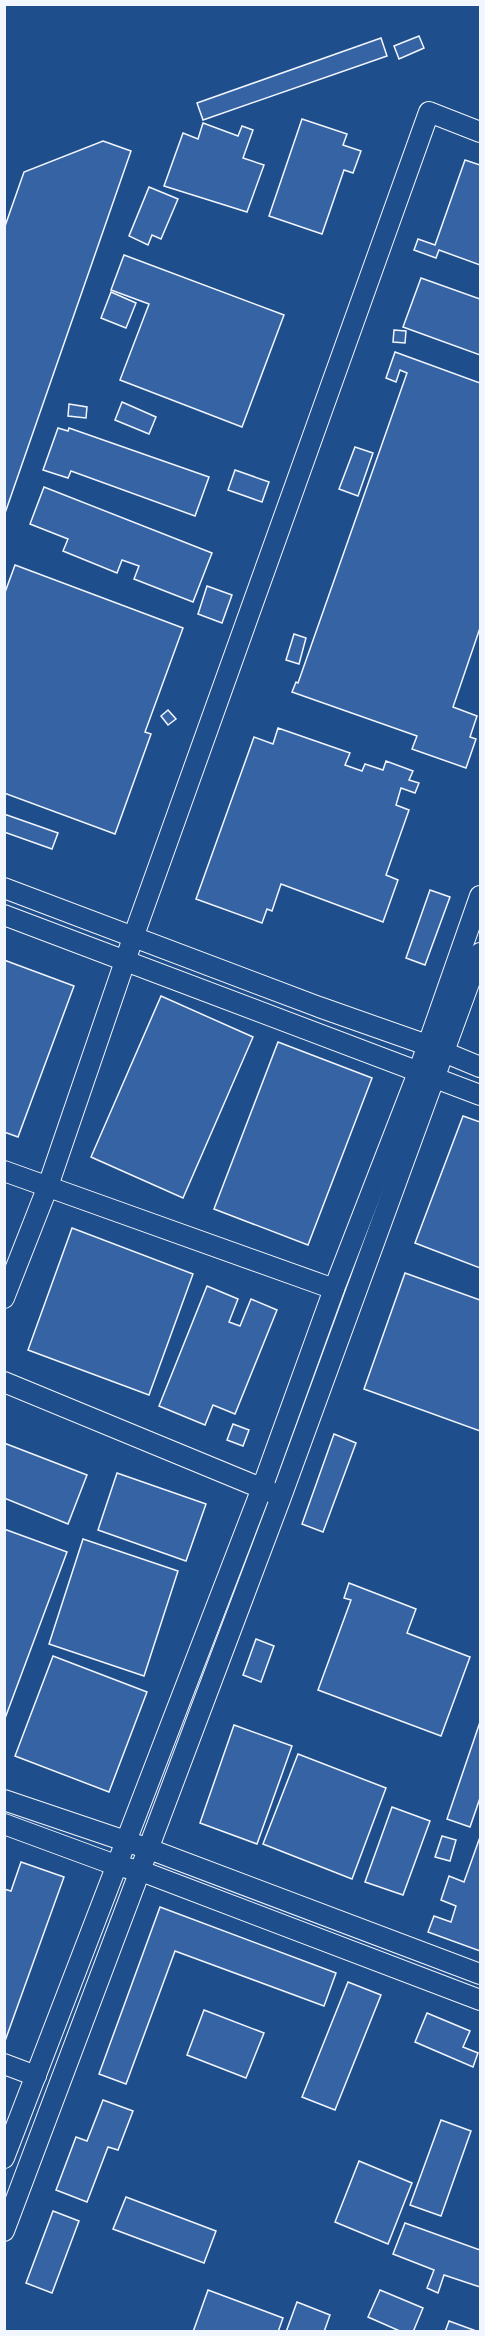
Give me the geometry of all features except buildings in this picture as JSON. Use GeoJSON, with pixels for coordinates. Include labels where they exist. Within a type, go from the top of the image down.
{"type":"FeatureCollection","features":[{"type":"Feature","properties":{"kind":"street"},"geometry":{"type":"LineString","coordinates":[[4,1298],[48,1186],[134,935],[429,111],[480,132]]}},
{"type":"Feature","properties":{"kind":"street"},"geometry":{"type":"LineString","coordinates":[[4,888],[480,1067]]}},
{"type":"Feature","properties":{"kind":"street"},"geometry":{"type":"LineString","coordinates":[[4,2231],[281,1497],[427,1074],[480,896]]}},
{"type":"Feature","properties":{"kind":"street"},"geometry":{"type":"LineString","coordinates":[[4,915],[480,1095]]}},
{"type":"Feature","properties":{"kind":"street"},"geometry":{"type":"LineString","coordinates":[[435,1049],[480,953]]}},
{"type":"Feature","properties":{"kind":"street"},"geometry":{"type":"LineString","coordinates":[[319,1007],[320,1036]]}},
{"type":"Feature","properties":{"kind":"street"},"geometry":{"type":"LineString","coordinates":[[4,2158],[262,1488],[334,1289],[427,1074]]}},
{"type":"Feature","properties":{"kind":"street"},"geometry":{"type":"LineString","coordinates":[[4,1171],[334,1289]]}},
{"type":"Feature","properties":{"kind":"street"},"geometry":{"type":"LineString","coordinates":[[4,1382],[281,1497]]}},
{"type":"Feature","properties":{"kind":"street"},"geometry":{"type":"LineString","coordinates":[[4,1800],[149,1849],[480,1974]]}},
{"type":"Feature","properties":{"kind":"street"},"geometry":{"type":"LineString","coordinates":[[4,1824],[118,1866],[141,1871],[480,2000]]}},
{"type":"Feature","properties":{"kind":"street"},"geometry":{"type":"LineString","coordinates":[[403,1970],[412,1948]]}},
{"type":"Feature","properties":{"kind":"street"},"geometry":{"type":"LineString","coordinates":[[4,2064],[36,2076]]}}]}
